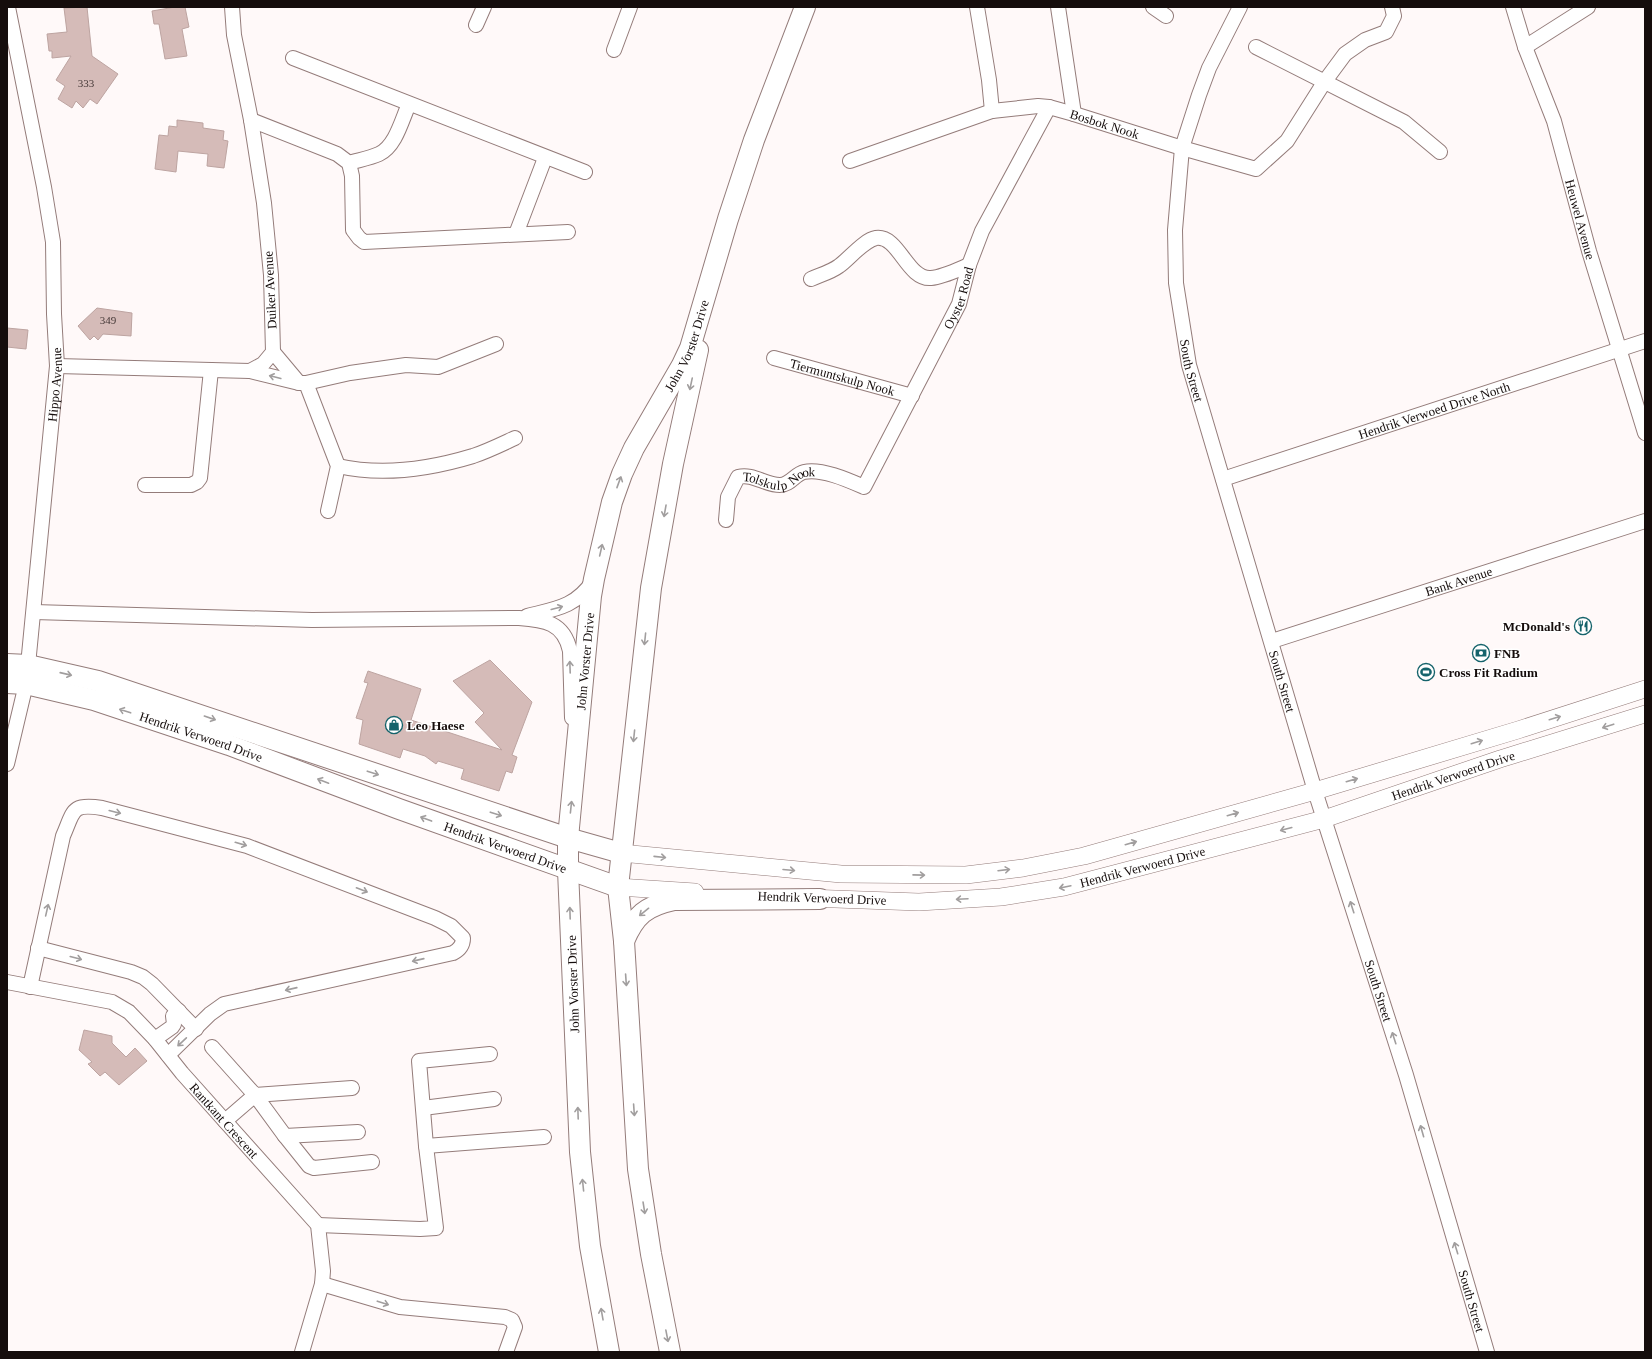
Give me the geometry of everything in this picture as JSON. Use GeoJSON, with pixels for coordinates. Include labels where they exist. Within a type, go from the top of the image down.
{"type":"FeatureCollection","features":[{"type":"Feature","properties":{"kind":"main road","name":"John Vorster Drive"},"geometry":{"type":"LineString","coordinates":[[609,1352],[590,1246],[580,1152],[568,870],[568,838],[594,580],[612,502],[622,474],[634,448],[682,365],[690,348],[728,219],[754,140],[805,7]]}},
{"type":"Feature","properties":{"kind":"main road","name":"John Vorster Drive"},"geometry":{"type":"LineString","coordinates":[[670,1352],[651,1254],[638,1169],[624,941],[618,887],[621,853],[651,588],[673,464],[697,354],[735,221],[758,150],[813,7]]}},
{"type":"Feature","properties":{"kind":"main road","name":"Hendrik Verwoerd Drive"},"geometry":{"type":"LineString","coordinates":[[7,664],[20,677],[229,745],[399,809],[618,887]]}},
{"type":"Feature","properties":{"kind":"main road","name":"Hendrik Verwoerd Drive"},"geometry":{"type":"LineString","coordinates":[[20,677],[98,681],[568,838],[621,853]]}},
{"type":"Feature","properties":{"kind":"main road"},"geometry":{"type":"LineString","coordinates":[[624,941],[634,921],[651,906],[674,900],[820,899]]}},
{"type":"Feature","properties":{"kind":"street","name":"Hippo Avenue"},"geometry":{"type":"LineString","coordinates":[[7,764],[20,677],[34,612],[57,366],[54,314],[53,242],[44,187],[8,7]]}},
{"type":"Feature","properties":{"kind":"street","name":"Duiker Avenue"},"geometry":{"type":"LineString","coordinates":[[232,7],[234,35],[251,120],[264,203],[271,275],[273,352]]}},
{"type":"Feature","properties":{"kind":"street"},"geometry":{"type":"LineString","coordinates":[[476,25],[484,7]]}},
{"type":"Feature","properties":{"kind":"street"},"geometry":{"type":"LineString","coordinates":[[614,50],[630,7]]}},
{"type":"Feature","properties":{"kind":"street"},"geometry":{"type":"LineString","coordinates":[[977,7],[989,80],[992,111]]}},
{"type":"Feature","properties":{"kind":"street"},"geometry":{"type":"LineString","coordinates":[[1058,7],[1074,114]]}},
{"type":"Feature","properties":{"kind":"street"},"geometry":{"type":"LineString","coordinates":[[1153,7],[1166,16]]}},
{"type":"Feature","properties":{"kind":"street","name":"South Street"},"geometry":{"type":"LineString","coordinates":[[1240,7],[1209,68],[1182,148],[1175,224],[1176,283],[1190,365],[1315,791],[1406,1075],[1487,1352]]}},
{"type":"Feature","properties":{"kind":"street"},"geometry":{"type":"LineString","coordinates":[[1325,81],[1345,54],[1365,40],[1386,32],[1394,16],[1392,7]]}},
{"type":"Feature","properties":{"kind":"street","name":"Heuwel Avenue"},"geometry":{"type":"LineString","coordinates":[[1512,7],[1525,47],[1554,121],[1589,250],[1645,433]]}},
{"type":"Feature","properties":{"kind":"street"},"geometry":{"type":"LineString","coordinates":[[1525,47],[1588,7]]}},
{"type":"Feature","properties":{"kind":"street"},"geometry":{"type":"LineString","coordinates":[[1256,47],[1404,122],[1440,152]]}},
{"type":"Feature","properties":{"kind":"street"},"geometry":{"type":"LineString","coordinates":[[293,58],[545,158],[585,172]]}},
{"type":"Feature","properties":{"kind":"street","name":"Bosbok Nook"},"geometry":{"type":"LineString","coordinates":[[850,161],[992,111],[1026,107],[1049,107],[1256,169],[1287,140],[1325,81]]}},
{"type":"Feature","properties":{"kind":"street"},"geometry":{"type":"LineString","coordinates":[[349,163],[380,154],[393,139],[409,104]]}},
{"type":"Feature","properties":{"kind":"street","name":"Oyster Road"},"geometry":{"type":"LineString","coordinates":[[864,487],[959,304],[969,266],[982,231],[1049,107]]}},
{"type":"Feature","properties":{"kind":"street"},"geometry":{"type":"LineString","coordinates":[[251,120],[337,154],[349,163],[352,176],[353,230],[364,242],[568,232]]}},
{"type":"Feature","properties":{"kind":"street"},"geometry":{"type":"LineString","coordinates":[[516,234],[545,158]]}},
{"type":"Feature","properties":{"kind":"street"},"geometry":{"type":"LineString","coordinates":[[811,279],[839,266],[868,242],[878,238],[888,242],[912,268],[924,278],[937,277],[969,266]]}},
{"type":"Feature","properties":{"kind":"street","name":"Hendrik Verwoed Drive North"},"geometry":{"type":"LineString","coordinates":[[1223,479],[1645,342]]}},
{"type":"Feature","properties":{"kind":"street"},"geometry":{"type":"LineString","coordinates":[[57,366],[250,371],[302,383],[378,369],[406,366],[438,367],[496,344]]}},
{"type":"Feature","properties":{"kind":"street"},"geometry":{"type":"LineString","coordinates":[[250,371],[263,364],[273,352],[302,383],[338,466],[328,512]]}},
{"type":"Feature","properties":{"kind":"street","name":"Tiermuntskulp Nook"},"geometry":{"type":"LineString","coordinates":[[774,358],[912,396]]}},
{"type":"Feature","properties":{"kind":"street"},"geometry":{"type":"LineString","coordinates":[[145,485],[191,485],[197,482],[200,478],[211,370]]}},
{"type":"Feature","properties":{"kind":"street"},"geometry":{"type":"LineString","coordinates":[[338,466],[355,470],[375,471],[431,467],[475,455],[515,438]]}},
{"type":"Feature","properties":{"kind":"street","name":"Tolskulp Nook"},"geometry":{"type":"LineString","coordinates":[[726,520],[728,497],[738,477],[746,475],[764,482],[782,485],[804,472],[814,471],[841,478],[864,487]]}},
{"type":"Feature","properties":{"kind":"street","name":"Bank Avenue"},"geometry":{"type":"LineString","coordinates":[[1272,641],[1645,521]]}},
{"type":"Feature","properties":{"kind":"street"},"geometry":{"type":"LineString","coordinates":[[519,618],[564,606],[572,602],[586,591],[594,580]]}},
{"type":"Feature","properties":{"kind":"street"},"geometry":{"type":"LineString","coordinates":[[34,612],[312,620],[538,619],[555,626],[568,641],[570,651],[574,776]]}},
{"type":"Feature","properties":{"kind":"street","name":"Hendrik Verwoerd Drive"},"geometry":{"type":"LineString","coordinates":[[621,853],[841,874],[966,875],[1023,868],[1084,856],[1315,791],[1504,734],[1645,689]]}},
{"type":"Feature","properties":{"kind":"street","name":"Hendrik Verwoerd Drive"},"geometry":{"type":"LineString","coordinates":[[618,887],[820,899],[919,902],[1001,897],[1064,887],[1324,818],[1500,759],[1645,714]]}},
{"type":"Feature","properties":{"kind":"street"},"geometry":{"type":"LineString","coordinates":[[30,987],[63,836],[74,812],[77,808],[83,806],[102,808],[252,848],[435,918],[451,926],[462,938],[463,943],[458,950],[453,953],[224,1004],[210,1014],[168,1055]]}},
{"type":"Feature","properties":{"kind":"street"},"geometry":{"type":"LineString","coordinates":[[38,948],[137,974],[152,984],[196,1029]]}},
{"type":"Feature","properties":{"kind":"street","name":"Rantkant Crescent"},"geometry":{"type":"LineString","coordinates":[[7,982],[112,1002],[129,1012],[156,1039],[225,1121],[318,1225]]}},
{"type":"Feature","properties":{"kind":"street"},"geometry":{"type":"LineString","coordinates":[[156,1039],[172,1027],[174,1024],[173,1016],[179,1011]]}},
{"type":"Feature","properties":{"kind":"street"},"geometry":{"type":"LineString","coordinates":[[212,1047],[255,1095],[309,1166],[314,1168],[372,1162]]}},
{"type":"Feature","properties":{"kind":"street"},"geometry":{"type":"LineString","coordinates":[[302,1352],[322,1284],[323,1271],[318,1225],[420,1229],[436,1228],[426,1146],[419,1061],[490,1054]]}},
{"type":"Feature","properties":{"kind":"street"},"geometry":{"type":"LineString","coordinates":[[225,1121],[255,1095],[352,1088]]}},
{"type":"Feature","properties":{"kind":"street"},"geometry":{"type":"LineString","coordinates":[[423,1108],[494,1099]]}},
{"type":"Feature","properties":{"kind":"street"},"geometry":{"type":"LineString","coordinates":[[285,1136],[358,1132]]}},
{"type":"Feature","properties":{"kind":"street"},"geometry":{"type":"LineString","coordinates":[[426,1146],[544,1137]]}},
{"type":"Feature","properties":{"kind":"street"},"geometry":{"type":"LineString","coordinates":[[322,1284],[400,1307],[505,1317],[512,1320],[515,1327],[506,1352]]}},
{"type":"Feature","properties":{"kind":"building"},"geometry":{"type":"Polygon","coordinates":[[[87,7],[92,56],[118,74],[97,104],[90,99],[83,108],[76,101],[72,108],[58,99],[65,86],[56,80],[71,56],[52,58],[52,51],[49,51],[47,34],[67,32],[64,8],[87,7]]]}},
{"type":"Feature","properties":{"kind":"building"},"geometry":{"type":"Polygon","coordinates":[[[175,7],[185,7],[189,27],[182,29],[187,56],[165,59],[159,24],[154,24],[152,11],[175,7]]]}},
{"type":"Feature","properties":{"kind":"building"},"geometry":{"type":"Polygon","coordinates":[[[177,120],[203,123],[203,128],[224,131],[223,140],[228,141],[224,168],[207,166],[208,154],[178,151],[176,172],[155,169],[159,135],[168,136],[169,126],[177,127],[177,120]]]}},
{"type":"Feature","properties":{"kind":"building"},"geometry":{"type":"Polygon","coordinates":[[[97,308],[132,313],[131,336],[103,334],[98,340],[94,336],[90,340],[78,326],[97,308]]]}},
{"type":"Feature","properties":{"kind":"building"},"geometry":{"type":"Polygon","coordinates":[[[7,328],[28,330],[26,349],[7,347],[7,328]]]}},
{"type":"Feature","properties":{"kind":"building","name":"Leo Haese"},"geometry":{"type":"Polygon","coordinates":[[[490,660],[532,702],[512,755],[517,757],[512,773],[506,771],[499,791],[461,779],[464,769],[438,761],[436,764],[425,756],[403,749],[400,758],[359,744],[363,720],[356,718],[368,683],[364,682],[368,671],[421,689],[411,720],[502,750],[475,722],[484,713],[453,681],[490,660]]]}},
{"type":"Feature","properties":{"kind":"building"},"geometry":{"type":"Polygon","coordinates":[[[84,1030],[112,1036],[112,1043],[126,1057],[135,1048],[147,1061],[119,1085],[105,1072],[100,1076],[88,1064],[92,1062],[79,1050],[84,1030]]]}},
{"type":"Feature","properties":{"kind":"place","name":"McDonald's"},"geometry":{"type":"Point","coordinates":[1583,626]}},
{"type":"Feature","properties":{"kind":"place","name":"FNB"},"geometry":{"type":"Point","coordinates":[1481,653]}},
{"type":"Feature","properties":{"kind":"place","name":"Cross Fit Radium"},"geometry":{"type":"Point","coordinates":[1426,672]}},
{"type":"Feature","properties":{"kind":"place","name":"Leo Haese"},"geometry":{"type":"Point","coordinates":[394,725]}}]}
